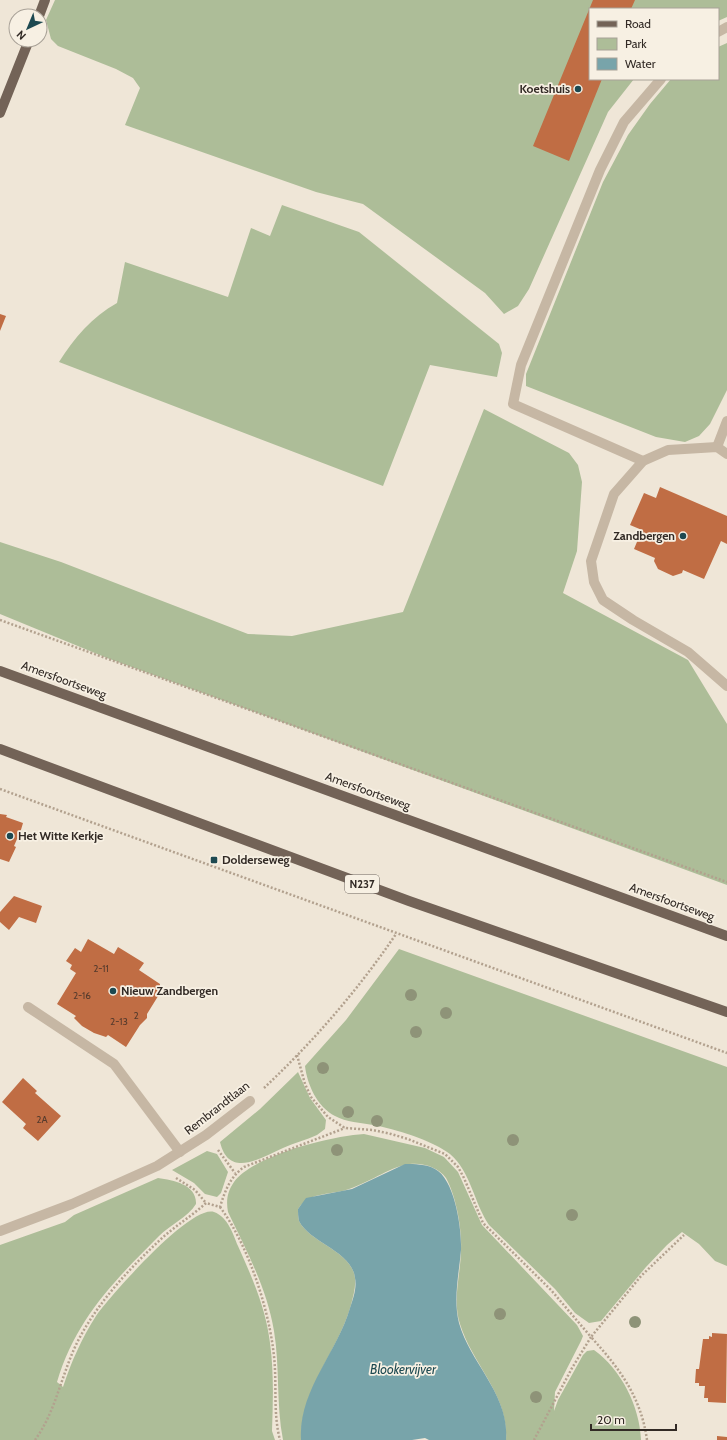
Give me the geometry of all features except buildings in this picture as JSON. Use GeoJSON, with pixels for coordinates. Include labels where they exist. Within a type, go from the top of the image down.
{"type":"FeatureCollection","features":[{"type":"Feature","properties":{"kind":"main road"},"geometry":{"type":"LineString","coordinates":[[0,113],[26,48]]}},
{"type":"Feature","properties":{"kind":"main road","name":"Amersfoortseweg"},"geometry":{"type":"LineString","coordinates":[[0,671],[727,936]]}},
{"type":"Feature","properties":{"kind":"main road","name":"N237"},"geometry":{"type":"LineString","coordinates":[[0,749],[409,901],[727,1012]]}},
{"type":"Feature","properties":{"kind":"street"},"geometry":{"type":"LineString","coordinates":[[643,461],[513,404],[521,365],[600,170],[624,122],[660,80]]}},
{"type":"Feature","properties":{"kind":"street"},"geometry":{"type":"LineString","coordinates":[[716,447],[727,421]]}},
{"type":"Feature","properties":{"kind":"street"},"geometry":{"type":"LineString","coordinates":[[727,454],[716,447],[668,450],[643,461],[614,494],[591,561],[594,582],[603,600],[633,620],[688,652],[727,686]]}},
{"type":"Feature","properties":{"kind":"street"},"geometry":{"type":"LineString","coordinates":[[28,1007],[114,1064],[180,1152]]}},
{"type":"Feature","properties":{"kind":"street","name":"Rembrandtlaan"},"geometry":{"type":"LineString","coordinates":[[0,1231],[72,1204],[157,1166],[206,1135],[250,1101]]}},
{"type":"Feature","properties":{"kind":"path"},"geometry":{"type":"LineString","coordinates":[[0,620],[727,882]]}},
{"type":"Feature","properties":{"kind":"path"},"geometry":{"type":"LineString","coordinates":[[0,789],[727,1053]]}},
{"type":"Feature","properties":{"kind":"path","name":"Rembrandtlaan"},"geometry":{"type":"LineString","coordinates":[[250,1101],[327,1023],[372,970],[396,934]]}},
{"type":"Feature","properties":{"kind":"path"},"geometry":{"type":"LineString","coordinates":[[297,1055],[305,1084],[312,1096],[328,1117],[345,1128]]}},
{"type":"Feature","properties":{"kind":"path"},"geometry":{"type":"LineString","coordinates":[[220,1207],[226,1188],[235,1174],[257,1161],[345,1128],[373,1130],[391,1134],[408,1139],[445,1154],[458,1167],[483,1223],[551,1290],[622,1374],[634,1393],[644,1421],[647,1440]]}},
{"type":"Feature","properties":{"kind":"path"},"geometry":{"type":"LineString","coordinates":[[206,1135],[235,1174]]}},
{"type":"Feature","properties":{"kind":"path"},"geometry":{"type":"LineString","coordinates":[[157,1166],[195,1190],[206,1203],[220,1207],[227,1217],[248,1259],[267,1313],[273,1340],[276,1414],[280,1440]]}},
{"type":"Feature","properties":{"kind":"path"},"geometry":{"type":"LineString","coordinates":[[35,1440],[45,1426],[65,1370],[94,1313],[113,1289],[161,1239],[206,1203]]}},
{"type":"Feature","properties":{"kind":"path"},"geometry":{"type":"LineString","coordinates":[[534,1440],[572,1368],[591,1338],[641,1276],[684,1235]]}},
{"type":"Feature","properties":{"kind":"green space"},"geometry":{"type":"Polygon","coordinates":[[[55,0],[727,0],[727,17],[719,21],[719,8],[589,8],[589,80],[633,80],[608,112],[529,289],[518,306],[504,314],[485,293],[363,204],[316,192],[125,125],[140,88],[133,78],[116,69],[58,46],[51,39],[48,28],[48,16],[55,0]]]}},
{"type":"Feature","properties":{"kind":"green space"},"geometry":{"type":"Polygon","coordinates":[[[727,43],[727,390],[710,424],[699,436],[685,442],[656,437],[526,386],[526,374],[603,182],[628,135],[650,104],[670,80],[719,80],[719,47],[727,43]]]}},
{"type":"Feature","properties":{"kind":"green space"},"geometry":{"type":"Polygon","coordinates":[[[282,205],[359,232],[499,344],[502,353],[497,377],[430,365],[383,486],[59,362],[84,329],[92,321],[117,303],[125,262],[228,297],[251,228],[270,236],[282,205]]]}},
{"type":"Feature","properties":{"kind":"green space"},"geometry":{"type":"Polygon","coordinates":[[[484,409],[569,453],[578,465],[582,482],[577,551],[563,593],[688,660],[727,724],[727,885],[107,658],[0,614],[0,542],[61,562],[248,634],[292,636],[403,612],[484,409]]]}},
{"type":"Feature","properties":{"kind":"green space"},"geometry":{"type":"Polygon","coordinates":[[[399,949],[727,1067],[727,1266],[715,1261],[699,1244],[682,1232],[646,1267],[601,1321],[589,1323],[575,1313],[555,1289],[489,1225],[468,1179],[457,1161],[450,1154],[433,1144],[402,1132],[344,1120],[335,1116],[323,1107],[314,1094],[308,1080],[305,1066],[346,1020],[399,949]]]}},
{"type":"Feature","properties":{"kind":"green space"},"geometry":{"type":"Polygon","coordinates":[[[298,1072],[310,1098],[326,1120],[325,1129],[317,1135],[246,1163],[238,1163],[230,1160],[224,1153],[220,1142],[260,1109],[298,1072]]]}},
{"type":"Feature","properties":{"kind":"green space"},"geometry":{"type":"Polygon","coordinates":[[[364,1134],[425,1148],[444,1157],[458,1172],[482,1225],[577,1325],[583,1336],[555,1392],[554,1411],[558,1400],[583,1355],[587,1351],[594,1350],[613,1367],[627,1390],[637,1415],[641,1440],[506,1440],[502,1409],[489,1380],[466,1339],[458,1315],[457,1296],[461,1258],[461,1241],[458,1212],[450,1185],[446,1178],[438,1170],[422,1164],[410,1164],[389,1170],[352,1188],[316,1196],[303,1203],[298,1209],[299,1221],[304,1229],[347,1261],[355,1278],[355,1285],[351,1305],[345,1322],[313,1388],[307,1404],[302,1422],[301,1440],[283,1440],[279,1413],[276,1345],[271,1315],[261,1284],[249,1255],[228,1212],[228,1193],[234,1182],[244,1172],[275,1155],[314,1143],[364,1134]]]}},
{"type":"Feature","properties":{"kind":"green space"},"geometry":{"type":"Polygon","coordinates":[[[207,1151],[217,1154],[228,1172],[221,1193],[217,1197],[205,1194],[194,1183],[172,1170],[207,1151]]]}},
{"type":"Feature","properties":{"kind":"green space"},"geometry":{"type":"Polygon","coordinates":[[[158,1178],[171,1180],[189,1188],[193,1192],[196,1204],[184,1217],[159,1236],[112,1285],[98,1302],[75,1339],[65,1359],[57,1382],[63,1387],[77,1350],[96,1316],[133,1272],[170,1236],[188,1222],[203,1213],[214,1212],[223,1218],[232,1231],[262,1306],[268,1330],[271,1354],[273,1387],[272,1431],[275,1440],[0,1440],[0,1245],[65,1222],[74,1215],[158,1178]]]}},
{"type":"Feature","properties":{"kind":"water","name":"Blookervijver"},"geometry":{"type":"Polygon","coordinates":[[[405,1164],[417,1164],[432,1167],[442,1175],[448,1183],[456,1206],[461,1241],[456,1296],[459,1323],[464,1338],[496,1394],[502,1408],[506,1424],[506,1440],[429,1440],[425,1438],[412,1440],[301,1440],[302,1422],[306,1405],[320,1372],[344,1325],[355,1290],[355,1278],[347,1261],[304,1229],[299,1221],[298,1209],[306,1198],[352,1189],[405,1164]]]}},
{"type":"Feature","properties":{"kind":"place","name":"Koetshuis"},"geometry":{"type":"Point","coordinates":[578,89]}},
{"type":"Feature","properties":{"kind":"place","name":"Zandbergen"},"geometry":{"type":"Point","coordinates":[683,536]}},
{"type":"Feature","properties":{"kind":"place","name":"Het Witte Kerkje"},"geometry":{"type":"Point","coordinates":[10,836]}},
{"type":"Feature","properties":{"kind":"place","name":"Dolderseweg"},"geometry":{"type":"Point","coordinates":[214,860]}},
{"type":"Feature","properties":{"kind":"place","name":"Nieuw Zandbergen"},"geometry":{"type":"Point","coordinates":[113,991]}}]}
